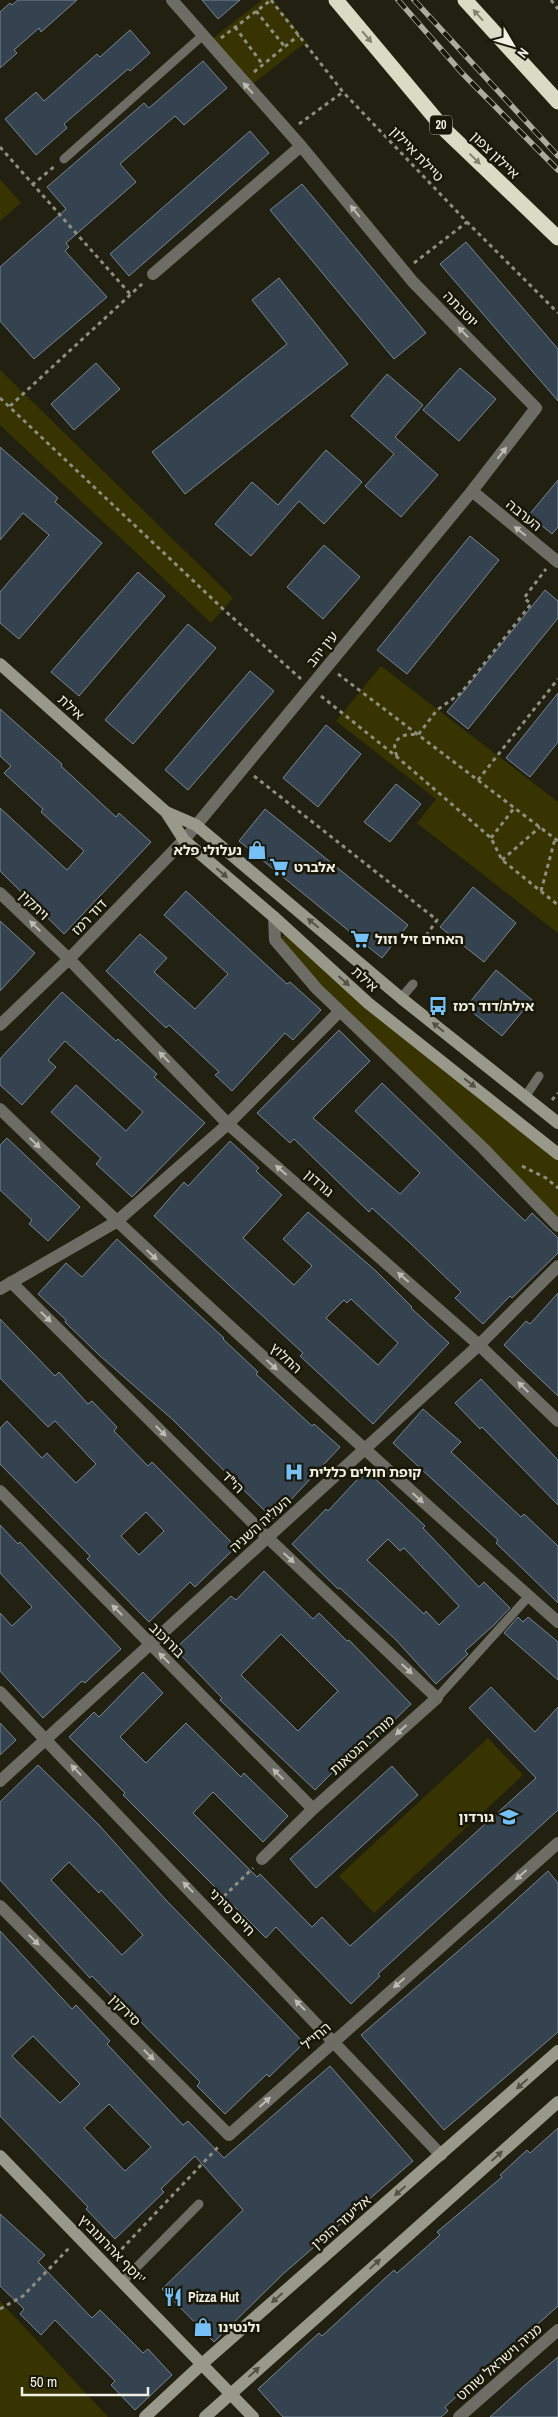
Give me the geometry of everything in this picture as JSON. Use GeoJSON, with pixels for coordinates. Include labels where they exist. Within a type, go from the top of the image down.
{"type":"FeatureCollection","features":[{"type":"Feature","properties":{"kind":"highway","name":"איילון צפון"},"geometry":{"type":"LineString","coordinates":[[336,0],[445,130],[558,238]]}},
{"type":"Feature","properties":{"kind":"highway"},"geometry":{"type":"LineString","coordinates":[[465,0],[558,102]]}},
{"type":"Feature","properties":{"kind":"highway"},"geometry":{"type":"LineString","coordinates":[[526,209],[558,247]]}},
{"type":"Feature","properties":{"kind":"street","name":"יוטבתה"},"geometry":{"type":"LineString","coordinates":[[172,0],[242,82],[301,146],[404,271],[536,408],[472,491]]}},
{"type":"Feature","properties":{"kind":"street"},"geometry":{"type":"LineString","coordinates":[[153,274],[301,146]]}},
{"type":"Feature","properties":{"kind":"street","name":"הערבה"},"geometry":{"type":"LineString","coordinates":[[472,491],[556,560]]}},
{"type":"Feature","properties":{"kind":"street","name":"עין יהב"},"geometry":{"type":"LineString","coordinates":[[196,825],[310,688],[321,670],[472,491]]}},
{"type":"Feature","properties":{"kind":"street","name":"אילת"},"geometry":{"type":"LineString","coordinates":[[0,664],[166,812],[184,840],[274,917],[368,1003],[558,1154]]}},
{"type":"Feature","properties":{"kind":"street","name":"אילת"},"geometry":{"type":"LineString","coordinates":[[166,812],[196,825],[402,998],[558,1123]]}},
{"type":"Feature","properties":{"kind":"street","name":"דוד רמז"},"geometry":{"type":"LineString","coordinates":[[0,1025],[69,959],[184,840],[196,825]]}},
{"type":"Feature","properties":{"kind":"street","name":"ויתקין"},"geometry":{"type":"LineString","coordinates":[[0,893],[69,959]]}},
{"type":"Feature","properties":{"kind":"street"},"geometry":{"type":"LineString","coordinates":[[274,917],[275,940],[316,989],[483,1148],[558,1226]]}},
{"type":"Feature","properties":{"kind":"street","name":"גורדון"},"geometry":{"type":"LineString","coordinates":[[69,959],[228,1124],[479,1345],[558,1420]]}},
{"type":"Feature","properties":{"kind":"street"},"geometry":{"type":"LineString","coordinates":[[0,1289],[116,1222],[228,1124],[340,1011]]}},
{"type":"Feature","properties":{"kind":"street","name":"החלוץ"},"geometry":{"type":"LineString","coordinates":[[0,1109],[116,1222],[365,1450],[558,1622]]}},
{"type":"Feature","properties":{"kind":"street","name":"העליה השניה"},"geometry":{"type":"LineString","coordinates":[[0,1781],[479,1345],[558,1266]]}},
{"type":"Feature","properties":{"kind":"street","name":"הי\"ד"},"geometry":{"type":"LineString","coordinates":[[12,1282],[267,1537],[437,1698]]}},
{"type":"Feature","properties":{"kind":"street","name":"בורוכוב"},"geometry":{"type":"LineString","coordinates":[[0,1492],[313,1809]]}},
{"type":"Feature","properties":{"kind":"street","name":"חיים סירני"},"geometry":{"type":"LineString","coordinates":[[0,1692],[334,2040],[441,2155]]}},
{"type":"Feature","properties":{"kind":"street","name":"מורדי הגטאות"},"geometry":{"type":"LineString","coordinates":[[262,1859],[313,1809],[437,1698]]}},
{"type":"Feature","properties":{"kind":"street","name":"החי\"ל"},"geometry":{"type":"LineString","coordinates":[[229,2135],[558,1843]]}},
{"type":"Feature","properties":{"kind":"street","name":"סירקין"},"geometry":{"type":"LineString","coordinates":[[0,1906],[229,2135]]}},
{"type":"Feature","properties":{"kind":"street","name":"אליעזר הופין"},"geometry":{"type":"LineString","coordinates":[[145,2417],[202,2364],[558,2052]]}},
{"type":"Feature","properties":{"kind":"street"},"geometry":{"type":"LineString","coordinates":[[205,2417],[558,2102]]}},
{"type":"Feature","properties":{"kind":"street","name":"יוסף אהרונוביץ'"},"geometry":{"type":"LineString","coordinates":[[0,2156],[253,2417]]}},
{"type":"Feature","properties":{"kind":"street","name":"מניה וישראל שוחט"},"geometry":{"type":"LineString","coordinates":[[460,2417],[558,2330]]}},
{"type":"Feature","properties":{"kind":"lane"},"geometry":{"type":"LineString","coordinates":[[64,159],[207,41]]}},
{"type":"Feature","properties":{"kind":"lane"},"geometry":{"type":"LineString","coordinates":[[402,998],[413,984]]}},
{"type":"Feature","properties":{"kind":"lane"},"geometry":{"type":"LineString","coordinates":[[525,1096],[539,1076]]}},
{"type":"Feature","properties":{"kind":"lane","name":"מורדי הגטאות"},"geometry":{"type":"LineString","coordinates":[[437,1698],[529,1596]]}},
{"type":"Feature","properties":{"kind":"lane"},"geometry":{"type":"LineString","coordinates":[[123,2281],[199,2204]]}},
{"type":"Feature","properties":{"kind":"path"},"geometry":{"type":"LineString","coordinates":[[207,41],[235,28],[271,0]]}},
{"type":"Feature","properties":{"kind":"path","name":"טיילת איילון"},"geometry":{"type":"LineString","coordinates":[[271,0],[343,92],[467,222],[558,313]]}},
{"type":"Feature","properties":{"kind":"path"},"geometry":{"type":"LineString","coordinates":[[551,0],[558,9]]}},
{"type":"Feature","properties":{"kind":"path"},"geometry":{"type":"LineString","coordinates":[[256,12],[285,47]]}},
{"type":"Feature","properties":{"kind":"path"},"geometry":{"type":"LineString","coordinates":[[235,28],[263,64]]}},
{"type":"Feature","properties":{"kind":"path"},"geometry":{"type":"LineString","coordinates":[[242,82],[299,35]]}},
{"type":"Feature","properties":{"kind":"path"},"geometry":{"type":"LineString","coordinates":[[288,132],[343,92]]}},
{"type":"Feature","properties":{"kind":"path"},"geometry":{"type":"LineString","coordinates":[[0,147],[130,294]]}},
{"type":"Feature","properties":{"kind":"path"},"geometry":{"type":"LineString","coordinates":[[32,185],[64,159]]}},
{"type":"Feature","properties":{"kind":"path"},"geometry":{"type":"LineString","coordinates":[[404,271],[467,222]]}},
{"type":"Feature","properties":{"kind":"path"},"geometry":{"type":"LineString","coordinates":[[10,406],[153,274]]}},
{"type":"Feature","properties":{"kind":"path"},"geometry":{"type":"LineString","coordinates":[[0,399],[10,406],[223,609],[310,688],[397,757],[491,838],[502,860],[558,905]]}},
{"type":"Feature","properties":{"kind":"path"},"geometry":{"type":"LineString","coordinates":[[418,735],[437,710],[461,694],[532,604],[524,598],[556,560]]}},
{"type":"Feature","properties":{"kind":"path"},"geometry":{"type":"LineString","coordinates":[[321,670],[418,735],[556,840],[541,891]]}},
{"type":"Feature","properties":{"kind":"path"},"geometry":{"type":"LineString","coordinates":[[478,780],[558,680]]}},
{"type":"Feature","properties":{"kind":"path"},"geometry":{"type":"LineString","coordinates":[[397,757],[394,750],[395,742],[406,733],[418,735]]}},
{"type":"Feature","properties":{"kind":"path"},"geometry":{"type":"LineString","coordinates":[[244,768],[437,920],[423,940]]}},
{"type":"Feature","properties":{"kind":"path"},"geometry":{"type":"LineString","coordinates":[[491,838],[515,807]]}},
{"type":"Feature","properties":{"kind":"path"},"geometry":{"type":"LineString","coordinates":[[502,860],[540,827]]}},
{"type":"Feature","properties":{"kind":"path"},"geometry":{"type":"LineString","coordinates":[[210,1910],[262,1859]]}},
{"type":"Feature","properties":{"kind":"path"},"geometry":{"type":"LineString","coordinates":[[107,2265],[229,2135]]}},
{"type":"Feature","properties":{"kind":"path"},"geometry":{"type":"LineString","coordinates":[[0,2309],[23,2296],[80,2237]]}},
{"type":"Feature","properties":{"kind":"shaded area"},"geometry":{"type":"Polygon","coordinates":[[[262,0],[273,0],[306,42],[249,87],[212,39],[262,0]]]}},
{"type":"Feature","properties":{"kind":"shaded area"},"geometry":{"type":"Polygon","coordinates":[[[0,179],[21,203],[0,221],[0,179]]]}},
{"type":"Feature","properties":{"kind":"shaded area"},"geometry":{"type":"Polygon","coordinates":[[[0,370],[233,598],[211,623],[0,425],[0,370]]]}},
{"type":"Feature","properties":{"kind":"shaded area"},"geometry":{"type":"Polygon","coordinates":[[[381,666],[558,802],[558,933],[417,823],[436,799],[336,721],[381,666]]]}},
{"type":"Feature","properties":{"kind":"shaded area"},"geometry":{"type":"Polygon","coordinates":[[[286,932],[558,1156],[558,1221],[320,986],[280,940],[286,932]]]}},
{"type":"Feature","properties":{"kind":"shaded area"},"geometry":{"type":"Polygon","coordinates":[[[488,1738],[523,1775],[374,1913],[339,1876],[488,1738]]]}},
{"type":"Feature","properties":{"kind":"shaded area"},"geometry":{"type":"Polygon","coordinates":[[[0,2301],[108,2417],[0,2417],[0,2301]]]}},
{"type":"Feature","properties":{"kind":"building"},"geometry":{"type":"Polygon","coordinates":[[[18,0],[77,0],[41,32],[39,28],[14,50],[17,53],[0,68],[0,12],[10,3],[12,5],[18,0]]]}},
{"type":"Feature","properties":{"kind":"building"},"geometry":{"type":"Polygon","coordinates":[[[202,0],[240,0],[218,19],[202,0]]]}},
{"type":"Feature","properties":{"kind":"building"},"geometry":{"type":"Polygon","coordinates":[[[130,30],[150,53],[130,71],[128,69],[64,124],[67,128],[36,155],[5,119],[36,92],[44,101],[97,54],[100,57],[130,30]]]}},
{"type":"Feature","properties":{"kind":"building"},"geometry":{"type":"Polygon","coordinates":[[[203,61],[227,88],[184,125],[175,116],[120,164],[136,182],[66,243],[69,247],[65,251],[107,297],[34,359],[0,321],[0,267],[66,209],[47,187],[144,103],[149,108],[203,61]]]}},
{"type":"Feature","properties":{"kind":"building"},"geometry":{"type":"Polygon","coordinates":[[[250,131],[269,153],[129,276],[110,254],[250,131]]]}},
{"type":"Feature","properties":{"kind":"building"},"geometry":{"type":"Polygon","coordinates":[[[302,184],[426,333],[394,359],[270,210],[302,184]]]}},
{"type":"Feature","properties":{"kind":"building"},"geometry":{"type":"Polygon","coordinates":[[[466,242],[558,349],[558,401],[440,264],[466,242]]]}},
{"type":"Feature","properties":{"kind":"building"},"geometry":{"type":"Polygon","coordinates":[[[279,278],[348,364],[185,494],[152,452],[287,344],[252,300],[279,278]]]}},
{"type":"Feature","properties":{"kind":"building"},"geometry":{"type":"Polygon","coordinates":[[[96,363],[120,389],[74,430],[51,404],[96,363]]]}},
{"type":"Feature","properties":{"kind":"building"},"geometry":{"type":"Polygon","coordinates":[[[460,368],[496,399],[459,441],[423,410],[460,368]]]}},
{"type":"Feature","properties":{"kind":"building"},"geometry":{"type":"Polygon","coordinates":[[[387,374],[423,405],[395,437],[438,475],[401,517],[365,486],[394,454],[351,416],[387,374]]]}},
{"type":"Feature","properties":{"kind":"building"},"geometry":{"type":"Polygon","coordinates":[[[0,447],[58,498],[55,502],[102,543],[19,639],[0,623],[0,592],[49,535],[23,513],[0,540],[0,447]]]}},
{"type":"Feature","properties":{"kind":"building"},"geometry":{"type":"Polygon","coordinates":[[[326,450],[362,482],[324,524],[299,501],[251,556],[215,524],[252,482],[278,505],[326,450]]]}},
{"type":"Feature","properties":{"kind":"building"},"geometry":{"type":"Polygon","coordinates":[[[558,480],[558,527],[552,534],[529,515],[558,480]]]}},
{"type":"Feature","properties":{"kind":"building"},"geometry":{"type":"Polygon","coordinates":[[[470,536],[499,560],[407,674],[377,650],[470,536]]]}},
{"type":"Feature","properties":{"kind":"building"},"geometry":{"type":"Polygon","coordinates":[[[324,545],[360,577],[323,619],[287,587],[324,545]]]}},
{"type":"Feature","properties":{"kind":"building"},"geometry":{"type":"Polygon","coordinates":[[[138,572],[165,596],[79,696],[51,672],[138,572]]]}},
{"type":"Feature","properties":{"kind":"building"},"geometry":{"type":"Polygon","coordinates":[[[545,590],[558,601],[558,618],[468,729],[447,712],[545,590]]]}},
{"type":"Feature","properties":{"kind":"building"},"geometry":{"type":"Polygon","coordinates":[[[188,624],[216,648],[133,744],[105,720],[188,624]]]}},
{"type":"Feature","properties":{"kind":"building"},"geometry":{"type":"Polygon","coordinates":[[[250,671],[274,691],[188,790],[165,770],[250,671]]]}},
{"type":"Feature","properties":{"kind":"building"},"geometry":{"type":"Polygon","coordinates":[[[558,693],[558,742],[530,777],[506,758],[558,693]]]}},
{"type":"Feature","properties":{"kind":"building"},"geometry":{"type":"Polygon","coordinates":[[[0,709],[62,764],[61,766],[116,817],[119,813],[151,842],[64,934],[0,871],[0,808],[67,870],[84,851],[41,812],[43,809],[4,773],[11,766],[0,756],[0,709]]]}},
{"type":"Feature","properties":{"kind":"building"},"geometry":{"type":"Polygon","coordinates":[[[326,725],[361,754],[318,807],[283,778],[326,725]]]}},
{"type":"Feature","properties":{"kind":"building"},"geometry":{"type":"Polygon","coordinates":[[[396,784],[421,804],[390,842],[364,822],[396,784]]]}},
{"type":"Feature","properties":{"kind":"building"},"geometry":{"type":"Polygon","coordinates":[[[265,809],[408,925],[382,958],[239,841],[265,809]]]}},
{"type":"Feature","properties":{"kind":"building"},"geometry":{"type":"Polygon","coordinates":[[[473,887],[516,923],[484,962],[440,927],[473,887]]]}},
{"type":"Feature","properties":{"kind":"building"},"geometry":{"type":"Polygon","coordinates":[[[186,891],[287,984],[290,982],[321,1010],[293,1040],[285,1033],[232,1091],[215,1075],[219,1072],[169,1025],[166,1028],[106,971],[140,934],[167,958],[154,972],[195,1009],[228,974],[164,915],[186,891]]]}},
{"type":"Feature","properties":{"kind":"building"},"geometry":{"type":"Polygon","coordinates":[[[0,921],[35,953],[0,991],[0,921]]]}},
{"type":"Feature","properties":{"kind":"building"},"geometry":{"type":"Polygon","coordinates":[[[496,970],[532,1000],[502,1036],[466,1007],[496,970]]]}},
{"type":"Feature","properties":{"kind":"building"},"geometry":{"type":"Polygon","coordinates":[[[62,992],[116,1041],[118,1039],[157,1074],[154,1077],[205,1123],[132,1197],[96,1164],[101,1158],[51,1112],[76,1085],[126,1131],[143,1112],[65,1041],[48,1060],[56,1067],[22,1105],[0,1085],[0,1059],[62,992]]]}},
{"type":"Feature","properties":{"kind":"building"},"geometry":{"type":"Polygon","coordinates":[[[339,1030],[370,1061],[313,1118],[400,1194],[420,1173],[355,1111],[382,1083],[525,1221],[532,1213],[558,1238],[558,1253],[512,1298],[510,1296],[483,1324],[455,1298],[461,1292],[409,1242],[372,1208],[369,1212],[294,1139],[290,1143],[257,1113],[339,1030]]]}},
{"type":"Feature","properties":{"kind":"building"},"geometry":{"type":"Polygon","coordinates":[[[7,1138],[80,1207],[48,1241],[29,1224],[32,1220],[0,1190],[0,1145],[7,1138]]]}},
{"type":"Feature","properties":{"kind":"building"},"geometry":{"type":"Polygon","coordinates":[[[230,1141],[259,1168],[256,1171],[282,1195],[243,1238],[294,1285],[312,1266],[283,1239],[308,1212],[376,1271],[411,1308],[449,1343],[373,1424],[300,1356],[303,1353],[154,1216],[184,1182],[188,1186],[230,1141]],[[351,1299],[347,1303],[344,1300],[326,1318],[378,1365],[398,1343],[351,1299]]]}},
{"type":"Feature","properties":{"kind":"building"},"geometry":{"type":"Polygon","coordinates":[[[117,1239],[224,1338],[258,1372],[256,1374],[312,1426],[314,1424],[340,1447],[273,1519],[172,1419],[99,1355],[38,1294],[66,1263],[82,1277],[117,1239]]]}},
{"type":"Feature","properties":{"kind":"building"},"geometry":{"type":"Polygon","coordinates":[[[558,1293],[558,1396],[504,1345],[526,1321],[530,1324],[558,1293]]]}},
{"type":"Feature","properties":{"kind":"building"},"geometry":{"type":"Polygon","coordinates":[[[0,1319],[55,1376],[59,1372],[88,1404],[92,1401],[117,1427],[114,1431],[148,1466],[152,1462],[236,1547],[195,1587],[190,1582],[149,1622],[87,1559],[90,1556],[0,1464],[0,1428],[7,1421],[42,1458],[47,1453],[76,1483],[96,1464],[55,1421],[48,1427],[0,1378],[0,1319]],[[146,1512],[121,1536],[139,1555],[164,1531],[146,1512]]]}},
{"type":"Feature","properties":{"kind":"building"},"geometry":{"type":"Polygon","coordinates":[[[481,1379],[558,1460],[558,1505],[482,1427],[480,1429],[455,1403],[481,1379]]]}},
{"type":"Feature","properties":{"kind":"building"},"geometry":{"type":"Polygon","coordinates":[[[423,1409],[461,1442],[451,1452],[521,1517],[524,1514],[558,1546],[558,1603],[496,1543],[498,1540],[393,1443],[423,1409]]]}},
{"type":"Feature","properties":{"kind":"building"},"geometry":{"type":"Polygon","coordinates":[[[366,1470],[425,1526],[423,1528],[479,1587],[484,1582],[510,1608],[465,1651],[468,1654],[436,1684],[396,1640],[340,1588],[338,1589],[292,1544],[326,1509],[328,1511],[366,1470]],[[388,1539],[367,1560],[424,1614],[426,1611],[439,1625],[459,1606],[404,1548],[400,1551],[388,1539]]]}},
{"type":"Feature","properties":{"kind":"building"},"geometry":{"type":"Polygon","coordinates":[[[0,1525],[18,1544],[20,1542],[121,1649],[85,1683],[82,1681],[43,1718],[0,1671],[0,1613],[12,1626],[32,1607],[0,1573],[0,1525]]]}},
{"type":"Feature","properties":{"kind":"building"},"geometry":{"type":"Polygon","coordinates":[[[264,1571],[313,1619],[319,1613],[347,1641],[349,1640],[411,1704],[349,1764],[345,1760],[315,1790],[220,1700],[222,1698],[175,1649],[231,1596],[236,1600],[264,1571]],[[281,1634],[241,1675],[298,1731],[338,1691],[281,1634]]]}},
{"type":"Feature","properties":{"kind":"building"},"geometry":{"type":"Polygon","coordinates":[[[518,1617],[523,1622],[528,1617],[558,1642],[558,1680],[504,1633],[518,1617]]]}},
{"type":"Feature","properties":{"kind":"building"},"geometry":{"type":"Polygon","coordinates":[[[143,1672],[163,1693],[120,1737],[146,1763],[186,1723],[241,1777],[244,1773],[288,1816],[263,1842],[213,1792],[193,1813],[257,1877],[260,1874],[312,1927],[322,1917],[350,1946],[536,1778],[469,1708],[491,1687],[535,1732],[558,1707],[558,1810],[378,1974],[380,1976],[351,2004],[276,1927],[266,1938],[123,1795],[125,1793],[69,1737],[94,1712],[99,1717],[143,1672]]]}},
{"type":"Feature","properties":{"kind":"building"},"geometry":{"type":"Polygon","coordinates":[[[0,1723],[16,1740],[0,1755],[0,1723]]]}},
{"type":"Feature","properties":{"kind":"building"},"geometry":{"type":"Polygon","coordinates":[[[38,1765],[99,1825],[165,1899],[304,2043],[269,2077],[267,2074],[225,2114],[197,2086],[200,2082],[122,2003],[120,2005],[92,1976],[90,1978],[0,1880],[0,1802],[38,1765]],[[69,1862],[51,1880],[122,1955],[143,1935],[101,1890],[99,1893],[69,1862]]]}},
{"type":"Feature","properties":{"kind":"building"},"geometry":{"type":"Polygon","coordinates":[[[392,1766],[418,1795],[316,1888],[290,1859],[392,1766]]]}},
{"type":"Feature","properties":{"kind":"building"},"geometry":{"type":"Polygon","coordinates":[[[548,1871],[558,1883],[558,2032],[444,2130],[361,2035],[548,1871]]]}},
{"type":"Feature","properties":{"kind":"building"},"geometry":{"type":"Polygon","coordinates":[[[0,1931],[72,2009],[76,2005],[110,2041],[107,2044],[183,2125],[188,2121],[224,2158],[330,2066],[413,2161],[283,2274],[214,2342],[162,2289],[243,2210],[195,2156],[161,2189],[164,2192],[115,2239],[86,2209],[88,2207],[0,2116],[0,1931]],[[33,2036],[12,2056],[60,2103],[80,2084],[33,2036]],[[109,2104],[84,2128],[125,2171],[151,2147],[109,2104]]]}},
{"type":"Feature","properties":{"kind":"building"},"geometry":{"type":"Polygon","coordinates":[[[558,2128],[558,2306],[520,2340],[523,2344],[495,2369],[491,2365],[445,2407],[448,2411],[441,2417],[283,2417],[258,2389],[319,2333],[322,2336],[394,2270],[397,2273],[440,2235],[437,2232],[502,2177],[500,2175],[527,2150],[530,2153],[558,2128]]]}},
{"type":"Feature","properties":{"kind":"building"},"geometry":{"type":"Polygon","coordinates":[[[0,2214],[45,2255],[38,2262],[92,2318],[100,2310],[143,2353],[148,2349],[172,2375],[135,2410],[111,2385],[115,2381],[55,2320],[41,2335],[20,2314],[24,2309],[0,2286],[0,2214]]]}},
{"type":"Feature","properties":{"kind":"building"},"geometry":{"type":"Polygon","coordinates":[[[558,2357],[558,2417],[490,2417],[524,2386],[558,2357]]]}},
{"type":"Feature","properties":{"kind":"railway"},"geometry":{"type":"LineString","coordinates":[[398,0],[462,73],[558,170]]}},
{"type":"Feature","properties":{"kind":"railway"},"geometry":{"type":"LineString","coordinates":[[414,0],[558,156]]}},
{"type":"Feature","properties":{"kind":"place","name":"נעלולי פלא"},"geometry":{"type":"Point","coordinates":[257,850]}},
{"type":"Feature","properties":{"kind":"place","name":"אלברט"},"geometry":{"type":"Point","coordinates":[279,867]}},
{"type":"Feature","properties":{"kind":"place","name":"האחים זיל וזול"},"geometry":{"type":"Point","coordinates":[360,939]}},
{"type":"Feature","properties":{"kind":"place","name":"אילת/דוד רמז"},"geometry":{"type":"Point","coordinates":[438,1006]}},
{"type":"Feature","properties":{"kind":"place","name":"קופת חולים כללית"},"geometry":{"type":"Point","coordinates":[294,1472]}},
{"type":"Feature","properties":{"kind":"place","name":"גורדון"},"geometry":{"type":"Point","coordinates":[509,1817]}},
{"type":"Feature","properties":{"kind":"place","name":"Pizza Hut"},"geometry":{"type":"Point","coordinates":[173,2297]}},
{"type":"Feature","properties":{"kind":"place","name":"ולנטינו"},"geometry":{"type":"Point","coordinates":[203,2327]}}]}
